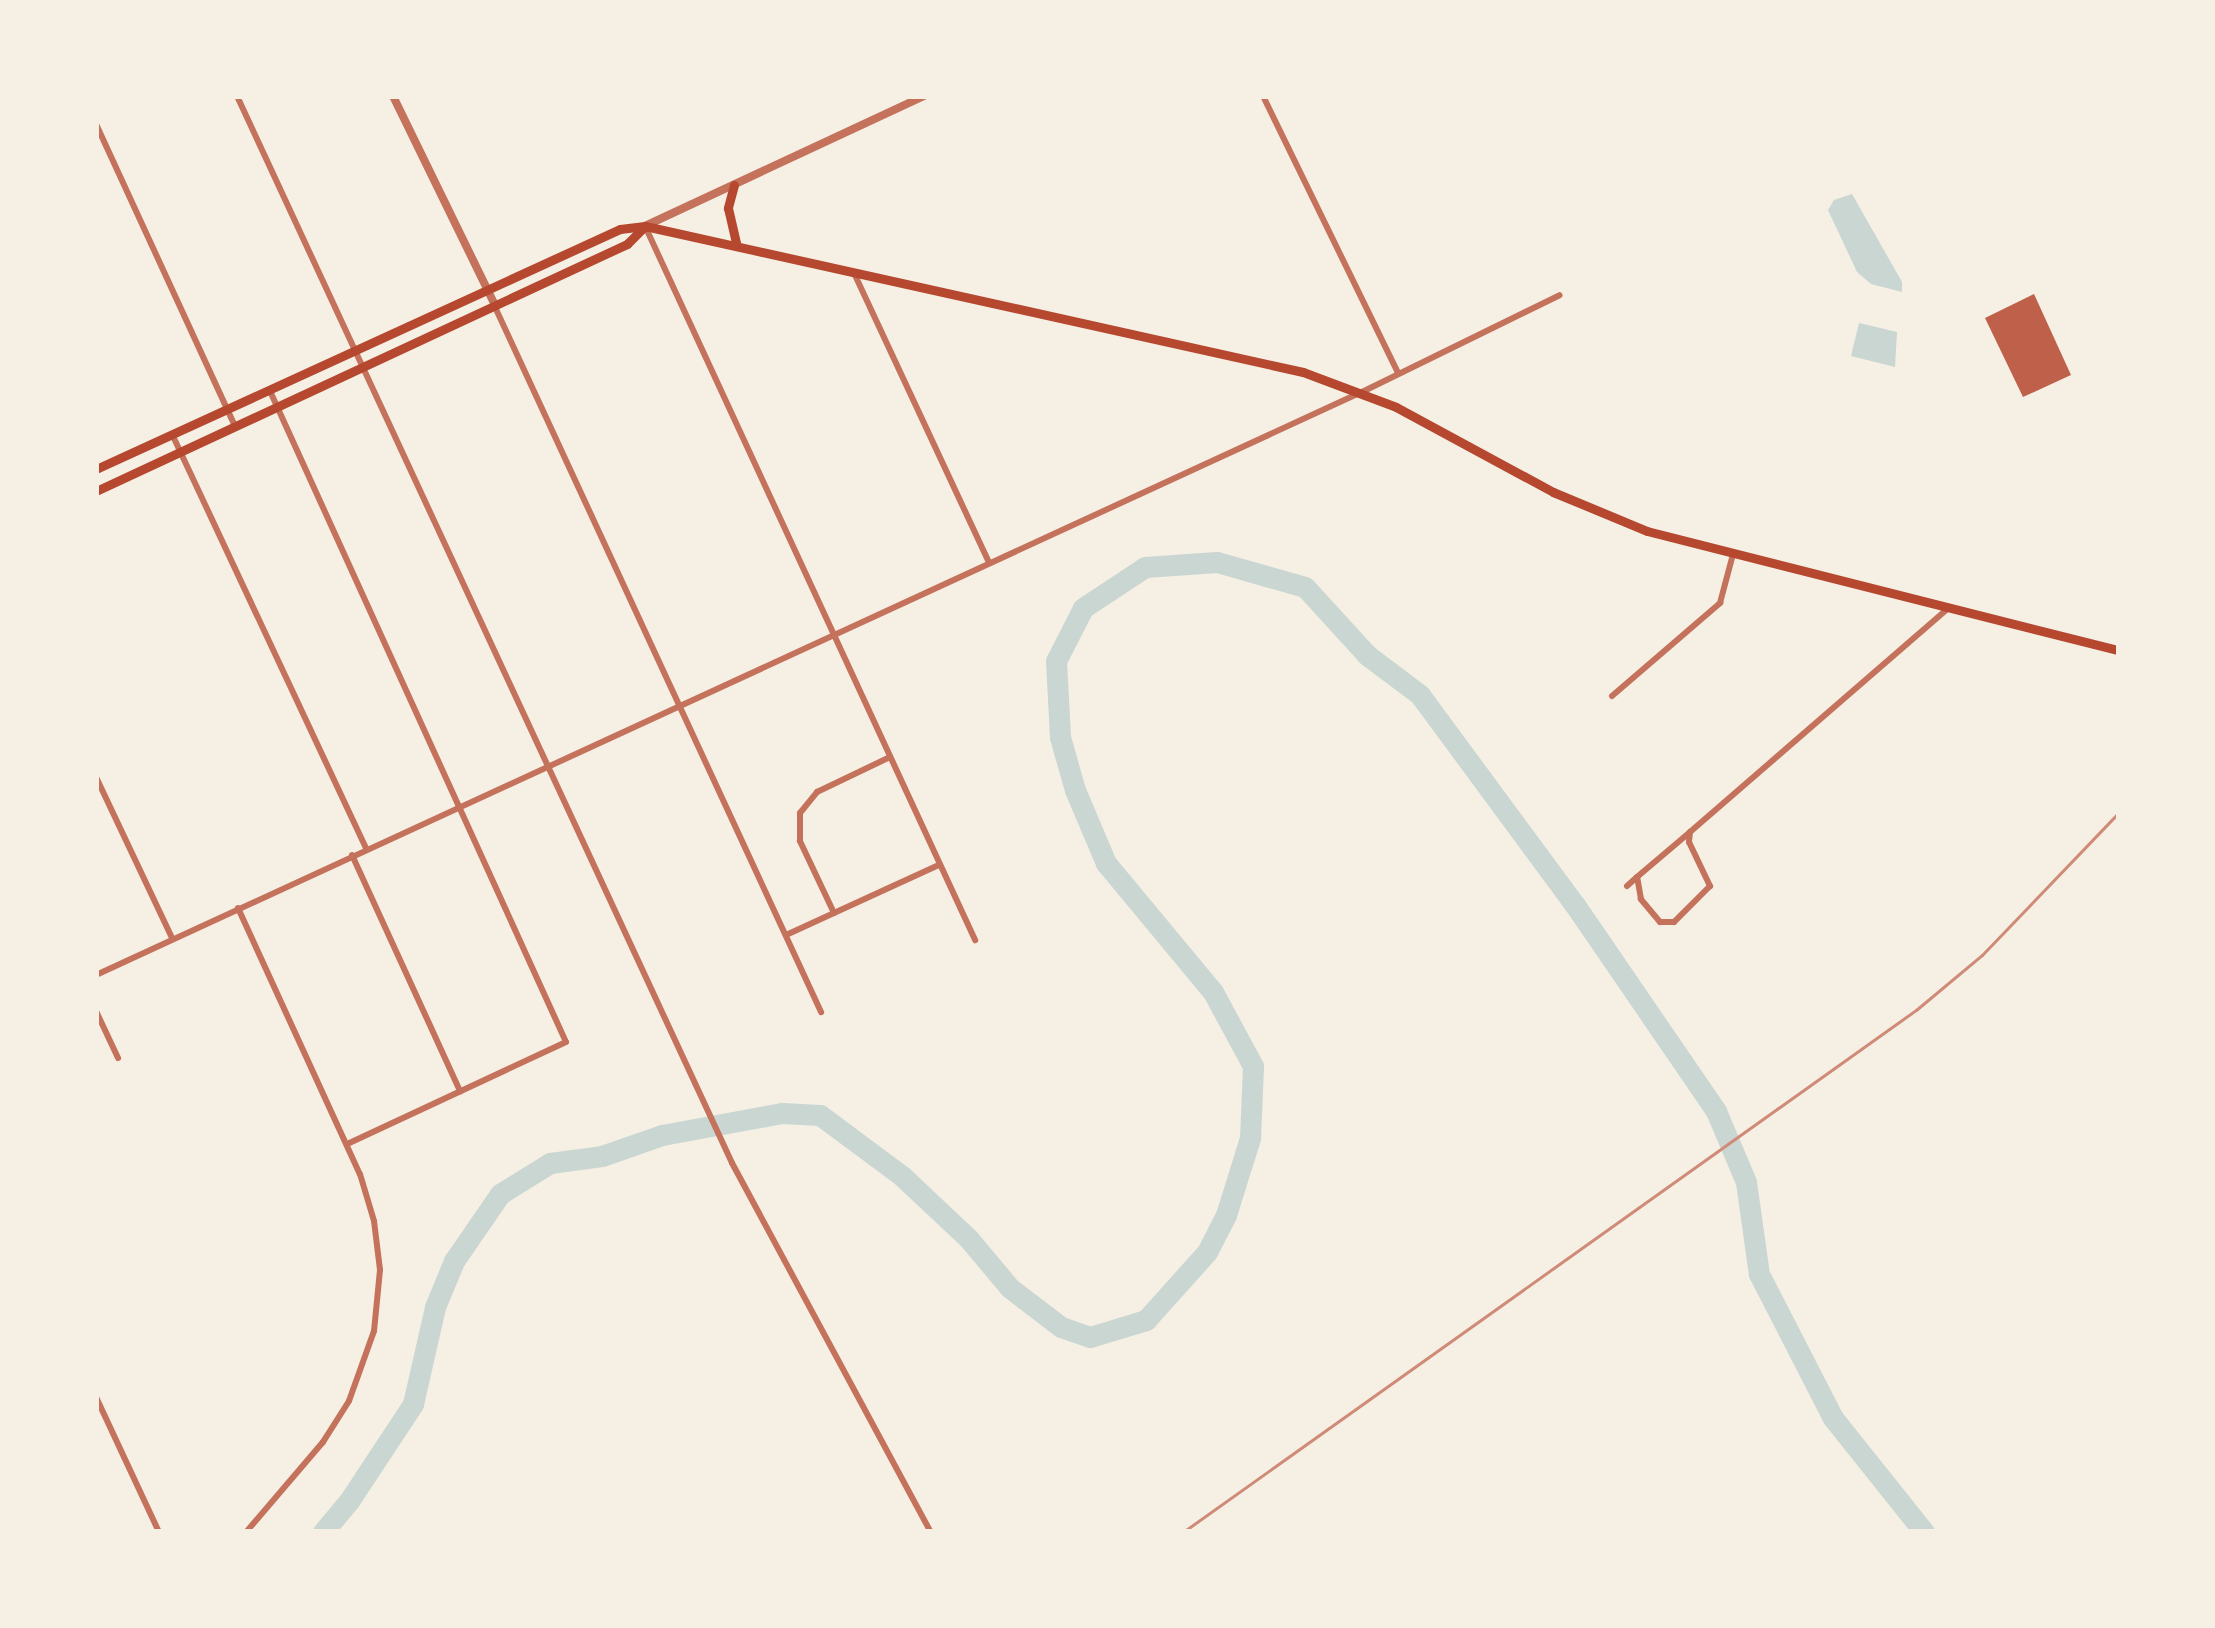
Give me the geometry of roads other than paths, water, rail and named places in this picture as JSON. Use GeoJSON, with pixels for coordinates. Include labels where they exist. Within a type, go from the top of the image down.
{"type":"FeatureCollection","features":[{"type":"Feature","properties":{"kind":"main road"},"geometry":{"type":"LineString","coordinates":[[734,185],[728,208],[736,244]]}},
{"type":"Feature","properties":{"kind":"main road"},"geometry":{"type":"LineString","coordinates":[[96,490],[627,244],[645,226]]}},
{"type":"Feature","properties":{"kind":"main road"},"geometry":{"type":"LineString","coordinates":[[97,466],[620,229],[645,226],[1303,372],[1362,392],[1599,514],[1732,554],[2119,650]]}},
{"type":"Feature","properties":{"kind":"street"},"geometry":{"type":"LineString","coordinates":[[237,96],[726,1149],[931,1532]]}},
{"type":"Feature","properties":{"kind":"street"},"geometry":{"type":"LineString","coordinates":[[393,96],[488,290],[821,1012]]}},
{"type":"Feature","properties":{"kind":"street"},"geometry":{"type":"LineString","coordinates":[[924,96],[645,226],[975,940]]}},
{"type":"Feature","properties":{"kind":"street"},"geometry":{"type":"LineString","coordinates":[[1263,96],[1398,373]]}},
{"type":"Feature","properties":{"kind":"street"},"geometry":{"type":"LineString","coordinates":[[96,124],[236,427]]}},
{"type":"Feature","properties":{"kind":"street"},"geometry":{"type":"LineString","coordinates":[[852,270],[988,561]]}},
{"type":"Feature","properties":{"kind":"street"},"geometry":{"type":"LineString","coordinates":[[96,975],[1362,392],[1560,295]]}},
{"type":"Feature","properties":{"kind":"street"},"geometry":{"type":"LineString","coordinates":[[270,391],[566,1042],[347,1144]]}},
{"type":"Feature","properties":{"kind":"street"},"geometry":{"type":"LineString","coordinates":[[172,434],[366,849]]}},
{"type":"Feature","properties":{"kind":"street"},"geometry":{"type":"LineString","coordinates":[[1612,696],[1720,603],[1732,554]]}},
{"type":"Feature","properties":{"kind":"street"},"geometry":{"type":"LineString","coordinates":[[1627,886],[1949,608]]}},
{"type":"Feature","properties":{"kind":"street"},"geometry":{"type":"LineString","coordinates":[[834,913],[800,841],[800,813],[817,793],[890,758]]}},
{"type":"Feature","properties":{"kind":"street"},"geometry":{"type":"LineString","coordinates":[[96,777],[172,938]]}},
{"type":"Feature","properties":{"kind":"street"},"geometry":{"type":"LineString","coordinates":[[1637,878],[1641,899],[1660,922],[1674,922],[1693,908],[1710,880],[1689,842],[1690,832]]}},
{"type":"Feature","properties":{"kind":"street"},"geometry":{"type":"LineString","coordinates":[[352,855],[460,1091]]}},
{"type":"Feature","properties":{"kind":"street"},"geometry":{"type":"LineString","coordinates":[[786,935],[939,865]]}},
{"type":"Feature","properties":{"kind":"street"},"geometry":{"type":"LineString","coordinates":[[238,908],[368,1197],[378,1245],[379,1294],[370,1345],[337,1422],[245,1532]]}},
{"type":"Feature","properties":{"kind":"street"},"geometry":{"type":"LineString","coordinates":[[96,1011],[118,1058]]}},
{"type":"Feature","properties":{"kind":"street"},"geometry":{"type":"LineString","coordinates":[[96,1397],[159,1532]]}},
{"type":"Feature","properties":{"kind":"waterway"},"geometry":{"type":"LineString","coordinates":[[323,1532],[413,1404],[435,1307],[454,1261],[500,1194],[550,1163],[602,1156],[662,1135],[782,1113],[820,1115],[902,1176],[968,1238],[1010,1288],[1061,1327],[1090,1337],[1146,1320],[1207,1252],[1226,1215],[1250,1138],[1253,1066],[1213,992],[1106,863],[1075,790],[1060,737],[1056,661],[1083,608],[1145,567],[1217,562],[1305,587],[1367,655],[1420,695],[1575,905],[1716,1111],[1746,1182],[1759,1274],[1833,1418],[1924,1532]]}},
{"type":"Feature","properties":{"kind":"railway"},"geometry":{"type":"LineString","coordinates":[[1183,1532],[1916,1010],[1982,955],[2119,812]]}}]}
